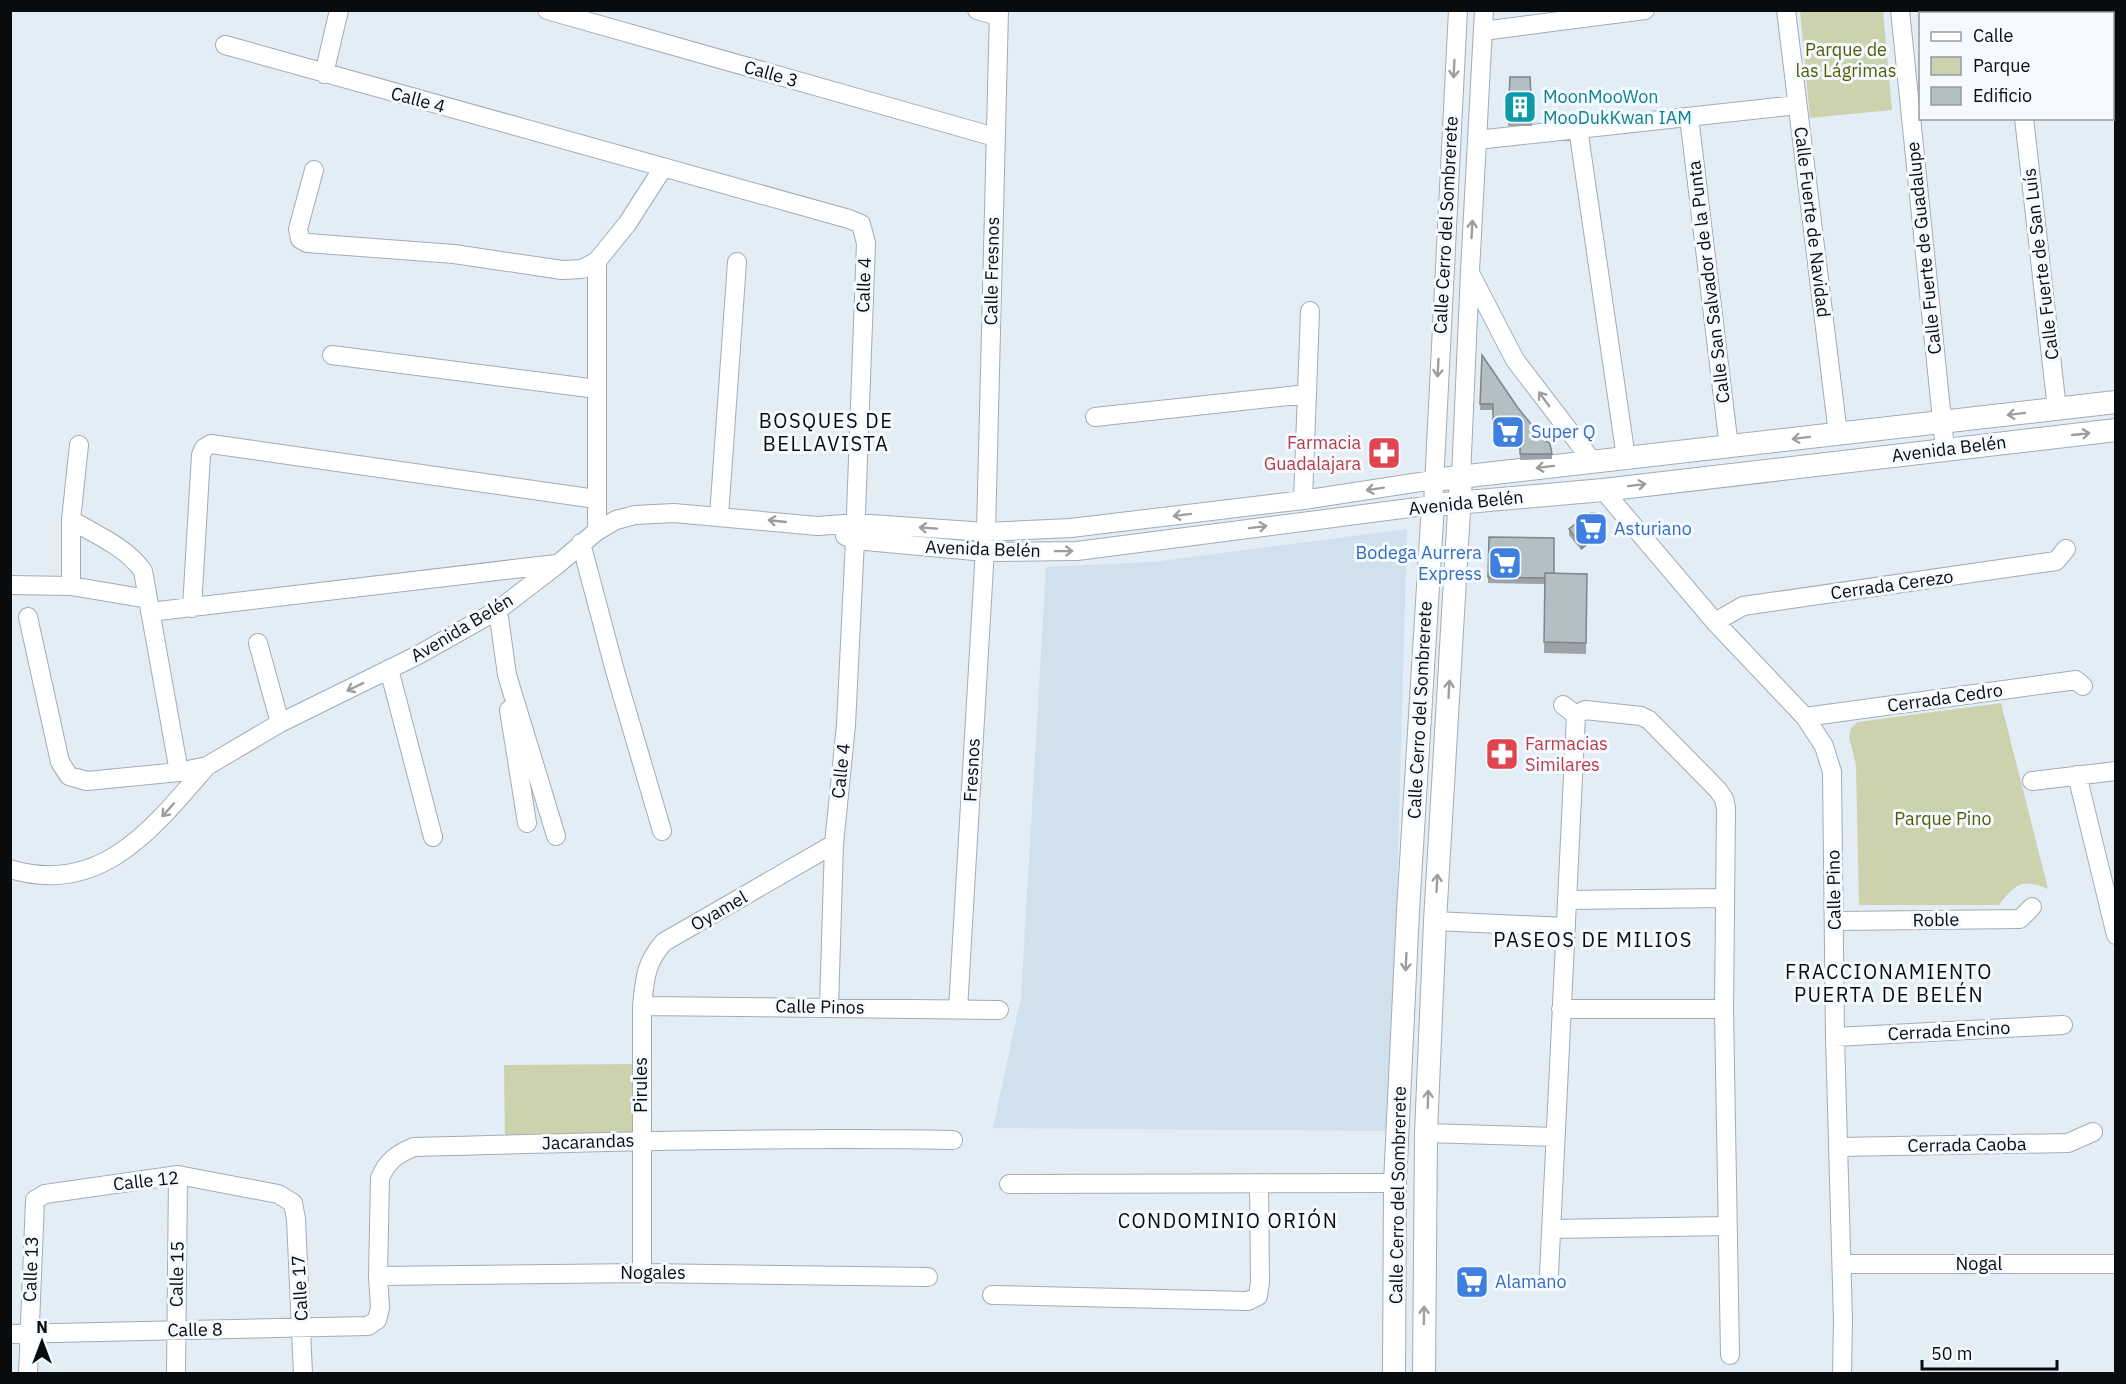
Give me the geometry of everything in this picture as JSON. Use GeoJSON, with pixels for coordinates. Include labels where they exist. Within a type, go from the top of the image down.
{"type":"FeatureCollection","features":[{"type":"Feature","properties":{"kind":"main road","name":"Avenida Belén"},"geometry":{"type":"LineString","coordinates":[[1433,480],[2115,402]]}},
{"type":"Feature","properties":{"kind":"main road","name":"Avenida Belén"},"geometry":{"type":"LineString","coordinates":[[1433,505],[1603,490],[2115,430]]}},
{"type":"Feature","properties":{"kind":"main road","name":"Calle Cerro del Sombrerete"},"geometry":{"type":"LineString","coordinates":[[1424,1374],[1426,1133],[1435,921],[1461,477]]}},
{"type":"Feature","properties":{"kind":"main road","name":"Calle Cerro del Sombrerete"},"geometry":{"type":"LineString","coordinates":[[1394,1374],[1395,1183],[1408,911],[1433,505]]}},
{"type":"Feature","properties":{"kind":"street"},"geometry":{"type":"LineString","coordinates":[[324,74],[339,10]]}},
{"type":"Feature","properties":{"kind":"street","name":"Calle 3"},"geometry":{"type":"LineString","coordinates":[[547,10],[994,137]]}},
{"type":"Feature","properties":{"kind":"street"},"geometry":{"type":"LineString","coordinates":[[977,10],[998,13]]}},
{"type":"Feature","properties":{"kind":"street","name":"Calle Cerro del Sombrerete"},"geometry":{"type":"LineString","coordinates":[[1433,505],[1458,10]]}},
{"type":"Feature","properties":{"kind":"street","name":"Calle Cerro del Sombrerete"},"geometry":{"type":"LineString","coordinates":[[1461,477],[1484,10]]}},
{"type":"Feature","properties":{"kind":"street"},"geometry":{"type":"LineString","coordinates":[[1483,30],[1569,15],[1645,10]]}},
{"type":"Feature","properties":{"kind":"street","name":"Calle Fuerte de Navidad"},"geometry":{"type":"LineString","coordinates":[[1786,10],[1838,434]]}},
{"type":"Feature","properties":{"kind":"street","name":"Calle Fuerte de Guadalupe"},"geometry":{"type":"LineString","coordinates":[[1900,10],[1914,90],[1945,449]]}},
{"type":"Feature","properties":{"kind":"street","name":"Calle Fresnos"},"geometry":{"type":"LineString","coordinates":[[986,532],[998,13]]}},
{"type":"Feature","properties":{"kind":"street","name":"Calle 4"},"geometry":{"type":"LineString","coordinates":[[225,45],[861,224],[866,243],[855,532],[846,725],[834,844],[829,1007]]}},
{"type":"Feature","properties":{"kind":"street"},"geometry":{"type":"LineString","coordinates":[[1477,140],[1797,105]]}},
{"type":"Feature","properties":{"kind":"street","name":"Calle San Salvador de la Punta"},"geometry":{"type":"LineString","coordinates":[[1689,117],[1729,447]]}},
{"type":"Feature","properties":{"kind":"street","name":"Calle Fuerte de San Luís"},"geometry":{"type":"LineString","coordinates":[[2024,120],[2057,409]]}},
{"type":"Feature","properties":{"kind":"street"},"geometry":{"type":"LineString","coordinates":[[1578,128],[1626,458]]}},
{"type":"Feature","properties":{"kind":"street"},"geometry":{"type":"LineString","coordinates":[[314,170],[298,229],[300,239],[307,243],[454,254],[562,270],[582,269],[597,261],[627,224],[663,168]]}},
{"type":"Feature","properties":{"kind":"street"},"geometry":{"type":"LineString","coordinates":[[597,261],[597,531]]}},
{"type":"Feature","properties":{"kind":"street"},"geometry":{"type":"LineString","coordinates":[[719,516],[737,262]]}},
{"type":"Feature","properties":{"kind":"street"},"geometry":{"type":"LineString","coordinates":[[1470,271],[1515,360],[1593,462]]}},
{"type":"Feature","properties":{"kind":"street"},"geometry":{"type":"LineString","coordinates":[[1303,500],[1310,311]]}},
{"type":"Feature","properties":{"kind":"street"},"geometry":{"type":"LineString","coordinates":[[332,355],[597,389]]}},
{"type":"Feature","properties":{"kind":"street"},"geometry":{"type":"LineString","coordinates":[[1095,417],[1307,394]]}},
{"type":"Feature","properties":{"kind":"street"},"geometry":{"type":"LineString","coordinates":[[192,608],[201,455],[204,448],[211,444],[596,499]]}},
{"type":"Feature","properties":{"kind":"street"},"geometry":{"type":"LineString","coordinates":[[71,586],[70,520],[79,445]]}},
{"type":"Feature","properties":{"kind":"street","name":"Avenida Belén"},"geometry":{"type":"LineString","coordinates":[[855,532],[986,532],[1071,528],[1303,500],[1433,480]]}},
{"type":"Feature","properties":{"kind":"street","name":"Calle Pino"},"geometry":{"type":"LineString","coordinates":[[1603,490],[1716,622],[1805,717],[1824,746],[1832,772],[1835,1037],[1842,1264],[1842,1374]]}},
{"type":"Feature","properties":{"kind":"street","name":"Avenida Belén"},"geometry":{"type":"LineString","coordinates":[[28,617],[60,762],[69,776],[87,781],[179,772],[207,766],[280,723],[389,669],[498,610],[597,531],[616,520],[635,515],[674,513],[818,526],[985,552],[1077,551],[1433,505]]}},
{"type":"Feature","properties":{"kind":"street"},"geometry":{"type":"LineString","coordinates":[[70,520],[135,560],[143,571],[179,772]]}},
{"type":"Feature","properties":{"kind":"street","name":"Fresnos"},"geometry":{"type":"LineString","coordinates":[[958,1009],[986,532]]}},
{"type":"Feature","properties":{"kind":"street"},"geometry":{"type":"LineString","coordinates":[[581,543],[615,671],[662,831]]}},
{"type":"Feature","properties":{"kind":"street","name":"Cerrada Cerezo"},"geometry":{"type":"LineString","coordinates":[[1716,622],[1743,606],[2056,561],[2067,549]]}},
{"type":"Feature","properties":{"kind":"street"},"geometry":{"type":"LineString","coordinates":[[10,585],[71,586],[149,606],[192,608],[558,564]]}},
{"type":"Feature","properties":{"kind":"street"},"geometry":{"type":"LineString","coordinates":[[498,610],[512,736],[528,823]]}},
{"type":"Feature","properties":{"kind":"street"},"geometry":{"type":"LineString","coordinates":[[258,644],[280,723]]}},
{"type":"Feature","properties":{"kind":"street"},"geometry":{"type":"LineString","coordinates":[[389,669],[433,837]]}},
{"type":"Feature","properties":{"kind":"street"},"geometry":{"type":"LineString","coordinates":[[507,675],[556,836]]}},
{"type":"Feature","properties":{"kind":"street","name":"Cerrada Cedro"},"geometry":{"type":"LineString","coordinates":[[1805,717],[2076,680],[2083,686]]}},
{"type":"Feature","properties":{"kind":"street"},"geometry":{"type":"LineString","coordinates":[[1549,1274],[1567,900],[1569,710],[1641,716],[1649,720],[1718,790],[1724,799],[1726,808],[1724,1009],[1730,1355]]}},
{"type":"Feature","properties":{"kind":"street"},"geometry":{"type":"LineString","coordinates":[[10,869],[47,875],[74,873],[104,863],[129,848],[163,816],[207,766]]}},
{"type":"Feature","properties":{"kind":"street"},"geometry":{"type":"LineString","coordinates":[[2032,781],[2115,771]]}},
{"type":"Feature","properties":{"kind":"street"},"geometry":{"type":"LineString","coordinates":[[2077,775],[2109,885],[2115,935]]}},
{"type":"Feature","properties":{"kind":"street","name":"Oyamel"},"geometry":{"type":"LineString","coordinates":[[642,1006],[646,967],[664,942],[834,844]]}},
{"type":"Feature","properties":{"kind":"street"},"geometry":{"type":"LineString","coordinates":[[1567,900],[1724,898]]}},
{"type":"Feature","properties":{"kind":"street","name":"Roble"},"geometry":{"type":"LineString","coordinates":[[1835,921],[2020,919],[2032,907]]}},
{"type":"Feature","properties":{"kind":"street"},"geometry":{"type":"LineString","coordinates":[[1435,921],[1566,927]]}},
{"type":"Feature","properties":{"kind":"street","name":"Calle Pinos"},"geometry":{"type":"LineString","coordinates":[[642,1006],[999,1010]]}},
{"type":"Feature","properties":{"kind":"street","name":"Pirules"},"geometry":{"type":"LineString","coordinates":[[642,1006],[642,1273]]}},
{"type":"Feature","properties":{"kind":"street"},"geometry":{"type":"LineString","coordinates":[[1561,1009],[1724,1009]]}},
{"type":"Feature","properties":{"kind":"street","name":"Cerrada Encino"},"geometry":{"type":"LineString","coordinates":[[1835,1037],[2063,1025]]}},
{"type":"Feature","properties":{"kind":"street","name":"Cerrada Caoba"},"geometry":{"type":"LineString","coordinates":[[1839,1148],[2068,1143],[2093,1132]]}},
{"type":"Feature","properties":{"kind":"street"},"geometry":{"type":"LineString","coordinates":[[1426,1133],[1556,1137]]}},
{"type":"Feature","properties":{"kind":"street","name":"Jacarandas"},"geometry":{"type":"LineString","coordinates":[[377,1320],[380,1308],[378,1276],[380,1178],[385,1166],[398,1154],[414,1148],[641,1140],[822,1138],[953,1140]]}},
{"type":"Feature","properties":{"kind":"street","name":"Calle 12"},"geometry":{"type":"LineString","coordinates":[[35,1200],[45,1194],[178,1175],[278,1194],[292,1203]]}},
{"type":"Feature","properties":{"kind":"street","name":"Calle 15"},"geometry":{"type":"LineString","coordinates":[[177,1374],[178,1175]]}},
{"type":"Feature","properties":{"kind":"street"},"geometry":{"type":"LineString","coordinates":[[992,1295],[1248,1301],[1258,1296],[1260,1282],[1259,1183]]}},
{"type":"Feature","properties":{"kind":"street"},"geometry":{"type":"LineString","coordinates":[[1009,1184],[1395,1183]]}},
{"type":"Feature","properties":{"kind":"street","name":"Calle 13"},"geometry":{"type":"LineString","coordinates":[[28,1374],[20,1334],[35,1200]]}},
{"type":"Feature","properties":{"kind":"street","name":"Calle 17"},"geometry":{"type":"LineString","coordinates":[[292,1203],[296,1219],[303,1374]]}},
{"type":"Feature","properties":{"kind":"street"},"geometry":{"type":"LineString","coordinates":[[1551,1229],[1728,1226]]}},
{"type":"Feature","properties":{"kind":"street","name":"Nogal"},"geometry":{"type":"LineString","coordinates":[[1842,1264],[2115,1264]]}},
{"type":"Feature","properties":{"kind":"street","name":"Nogales"},"geometry":{"type":"LineString","coordinates":[[378,1276],[642,1273],[927,1277]]}},
{"type":"Feature","properties":{"kind":"street","name":"Calle 8"},"geometry":{"type":"LineString","coordinates":[[20,1334],[368,1326],[377,1320]]}},
{"type":"Feature","properties":{"kind":"shaded area"},"geometry":{"type":"Polygon","coordinates":[[[1407,529],[1395,964],[1393,1131],[993,1128],[1021,997],[1046,567],[1153,562],[1407,529]]]}},
{"type":"Feature","properties":{"kind":"green space","name":"Parque de las Lágrimas"},"geometry":{"type":"Polygon","coordinates":[[[1800,11],[1883,11],[1892,110],[1810,118],[1800,11]]]}},
{"type":"Feature","properties":{"kind":"green space","name":"Parque Pino"},"geometry":{"type":"Polygon","coordinates":[[[2001,703],[2048,889],[2032,884],[2020,885],[2010,892],[1999,905],[1859,905],[1856,765],[1849,737],[1851,728],[1858,722],[2001,703]]]}},
{"type":"Feature","properties":{"kind":"green space"},"geometry":{"type":"Polygon","coordinates":[[[643,1064],[644,1140],[505,1141],[504,1065],[643,1064]]]}},
{"type":"Feature","properties":{"kind":"building","name":"MoonMooWon MooDukKwan IAM"},"geometry":{"type":"Polygon","coordinates":[[[1510,77],[1530,77],[1532,115],[1508,115],[1510,77]]]}},
{"type":"Feature","properties":{"kind":"building"},"geometry":{"type":"Polygon","coordinates":[[[1482,355],[1518,408],[1550,444],[1552,454],[1520,454],[1520,440],[1506,443],[1493,431],[1493,404],[1480,404],[1482,355]]]}},
{"type":"Feature","properties":{"kind":"building"},"geometry":{"type":"Polygon","coordinates":[[[1590,513],[1595,513],[1605,526],[1581,545],[1569,529],[1590,513]]]}},
{"type":"Feature","properties":{"kind":"building"},"geometry":{"type":"Polygon","coordinates":[[[1489,537],[1554,538],[1554,573],[1545,573],[1545,578],[1488,577],[1489,537]]]}},
{"type":"Feature","properties":{"kind":"building"},"geometry":{"type":"Polygon","coordinates":[[[1545,573],[1587,574],[1586,643],[1544,642],[1545,573]]]}},
{"type":"Feature","properties":{"kind":"place","name":"MoonMooWon MooDukKwan IAM"},"geometry":{"type":"Point","coordinates":[1520,107]}},
{"type":"Feature","properties":{"kind":"place","name":"Super Q"},"geometry":{"type":"Point","coordinates":[1508,432]}},
{"type":"Feature","properties":{"kind":"place","name":"Farmacia Guadalajara"},"geometry":{"type":"Point","coordinates":[1384,453]}},
{"type":"Feature","properties":{"kind":"place","name":"Asturiano"},"geometry":{"type":"Point","coordinates":[1591,529]}},
{"type":"Feature","properties":{"kind":"place","name":"Bodega Aurrera Express"},"geometry":{"type":"Point","coordinates":[1505,563]}},
{"type":"Feature","properties":{"kind":"place","name":"Farmacias Similares"},"geometry":{"type":"Point","coordinates":[1502,754]}},
{"type":"Feature","properties":{"kind":"place","name":"Alamano"},"geometry":{"type":"Point","coordinates":[1472,1282]}},
{"type":"Feature","properties":{"kind":"district","name":"BOSQUES DE BELLAVISTA"},"geometry":{"type":"Point","coordinates":[826,432]}},
{"type":"Feature","properties":{"kind":"district","name":"PASEOS DE MILIOS"},"geometry":{"type":"Point","coordinates":[1593,940]}},
{"type":"Feature","properties":{"kind":"district","name":"FRACCIONAMIENTO PUERTA DE BELÉN"},"geometry":{"type":"Point","coordinates":[1889,984]}},
{"type":"Feature","properties":{"kind":"district","name":"CONDOMINIO ORIÓN"},"geometry":{"type":"Point","coordinates":[1228,1221]}}]}
